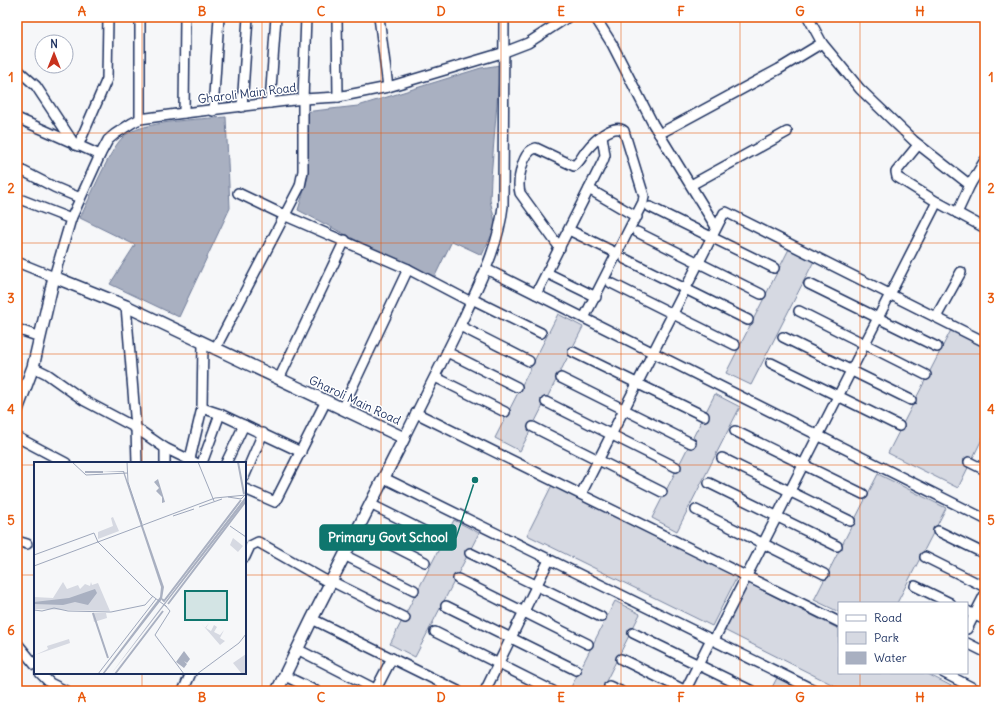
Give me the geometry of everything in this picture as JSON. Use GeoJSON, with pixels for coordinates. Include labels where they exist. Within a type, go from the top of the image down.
{"type":"FeatureCollection","features":[{"type":"Feature","properties":{"kind":"street"},"geometry":{"type":"LineString","coordinates":[[77,145],[107,79],[108,17]]}},
{"type":"Feature","properties":{"kind":"street"},"geometry":{"type":"LineString","coordinates":[[140,17],[140,119]]}},
{"type":"Feature","properties":{"kind":"street"},"geometry":{"type":"LineString","coordinates":[[184,113],[185,17]]}},
{"type":"Feature","properties":{"kind":"street"},"geometry":{"type":"LineString","coordinates":[[213,111],[219,17]]}},
{"type":"Feature","properties":{"kind":"street"},"geometry":{"type":"LineString","coordinates":[[242,107],[248,17]]}},
{"type":"Feature","properties":{"kind":"street"},"geometry":{"type":"LineString","coordinates":[[270,103],[276,17]]}},
{"type":"Feature","properties":{"kind":"street"},"geometry":{"type":"LineString","coordinates":[[215,349],[286,216],[300,186],[303,171],[303,99],[306,17]]}},
{"type":"Feature","properties":{"kind":"street"},"geometry":{"type":"LineString","coordinates":[[337,17],[338,97]]}},
{"type":"Feature","properties":{"kind":"street"},"geometry":{"type":"LineString","coordinates":[[379,17],[388,87]]}},
{"type":"Feature","properties":{"kind":"street"},"geometry":{"type":"LineString","coordinates":[[277,691],[460,326],[486,269],[498,236],[503,206],[502,53],[504,17]]}},
{"type":"Feature","properties":{"kind":"street","name":"Gharoli Main Road"},"geometry":{"type":"LineString","coordinates":[[17,410],[34,367],[54,278],[71,219],[100,155],[108,140],[114,134],[140,119],[303,99],[338,97],[388,87],[502,53],[528,43],[568,17]]}},
{"type":"Feature","properties":{"kind":"street"},"geometry":{"type":"LineString","coordinates":[[595,17],[612,44],[660,134],[716,227]]}},
{"type":"Feature","properties":{"kind":"street"},"geometry":{"type":"LineString","coordinates":[[808,17],[822,43],[860,89],[918,145],[970,185]]}},
{"type":"Feature","properties":{"kind":"street"},"geometry":{"type":"LineString","coordinates":[[660,134],[779,69],[822,43]]}},
{"type":"Feature","properties":{"kind":"street"},"geometry":{"type":"LineString","coordinates":[[17,69],[36,86],[77,145]]}},
{"type":"Feature","properties":{"kind":"street"},"geometry":{"type":"LineString","coordinates":[[17,118],[100,155]]}},
{"type":"Feature","properties":{"kind":"street"},"geometry":{"type":"LineString","coordinates":[[560,248],[520,193],[518,186],[519,175],[527,155],[534,148],[574,166],[586,150],[602,136],[615,128],[624,131],[644,196],[621,256],[584,318]]}},
{"type":"Feature","properties":{"kind":"street"},"geometry":{"type":"LineString","coordinates":[[691,185],[787,132]]}},
{"type":"Feature","properties":{"kind":"street"},"geometry":{"type":"LineString","coordinates":[[536,294],[604,159],[602,136]]}},
{"type":"Feature","properties":{"kind":"street"},"geometry":{"type":"LineString","coordinates":[[918,145],[896,175],[937,202],[985,228]]}},
{"type":"Feature","properties":{"kind":"street"},"geometry":{"type":"LineString","coordinates":[[957,213],[970,185],[985,160]]}},
{"type":"Feature","properties":{"kind":"street"},"geometry":{"type":"LineString","coordinates":[[17,168],[54,188],[80,198]]}},
{"type":"Feature","properties":{"kind":"street"},"geometry":{"type":"LineString","coordinates":[[589,189],[637,217]]}},
{"type":"Feature","properties":{"kind":"street"},"geometry":{"type":"LineString","coordinates":[[238,193],[286,216],[345,240],[408,269],[541,333]]}},
{"type":"Feature","properties":{"kind":"street"},"geometry":{"type":"LineString","coordinates":[[17,198],[71,219]]}},
{"type":"Feature","properties":{"kind":"street"},"geometry":{"type":"LineString","coordinates":[[621,659],[685,691],[746,577],[937,202]]}},
{"type":"Feature","properties":{"kind":"street"},"geometry":{"type":"LineString","coordinates":[[650,207],[774,268]]}},
{"type":"Feature","properties":{"kind":"street"},"geometry":{"type":"LineString","coordinates":[[581,494],[722,214],[726,212],[985,342]]}},
{"type":"Feature","properties":{"kind":"street"},"geometry":{"type":"LineString","coordinates":[[569,230],[748,320]]}},
{"type":"Feature","properties":{"kind":"street"},"geometry":{"type":"LineString","coordinates":[[637,232],[761,294]]}},
{"type":"Feature","properties":{"kind":"street"},"geometry":{"type":"LineString","coordinates":[[279,379],[345,240]]}},
{"type":"Feature","properties":{"kind":"street"},"geometry":{"type":"LineString","coordinates":[[17,262],[54,278]]}},
{"type":"Feature","properties":{"kind":"street"},"geometry":{"type":"LineString","coordinates":[[342,409],[408,269]]}},
{"type":"Feature","properties":{"kind":"street"},"geometry":{"type":"LineString","coordinates":[[486,269],[985,518]]}},
{"type":"Feature","properties":{"kind":"street"},"geometry":{"type":"LineString","coordinates":[[936,317],[961,272]]}},
{"type":"Feature","properties":{"kind":"street"},"geometry":{"type":"LineString","coordinates":[[547,273],[596,296]]}},
{"type":"Feature","properties":{"kind":"street","name":"Gharoli Main Road"},"geometry":{"type":"LineString","coordinates":[[54,278],[126,306],[404,438]]}},
{"type":"Feature","properties":{"kind":"street"},"geometry":{"type":"LineString","coordinates":[[612,283],[735,345]]}},
{"type":"Feature","properties":{"kind":"street"},"geometry":{"type":"LineString","coordinates":[[809,284],[936,347]]}},
{"type":"Feature","properties":{"kind":"street"},"geometry":{"type":"LineString","coordinates":[[126,306],[136,428],[137,462]]}},
{"type":"Feature","properties":{"kind":"street"},"geometry":{"type":"LineString","coordinates":[[799,311],[926,375]]}},
{"type":"Feature","properties":{"kind":"street"},"geometry":{"type":"LineString","coordinates":[[460,326],[529,361]]}},
{"type":"Feature","properties":{"kind":"street"},"geometry":{"type":"LineString","coordinates":[[17,329],[40,338]]}},
{"type":"Feature","properties":{"kind":"street"},"geometry":{"type":"LineString","coordinates":[[783,337],[910,400]]}},
{"type":"Feature","properties":{"kind":"street"},"geometry":{"type":"LineString","coordinates":[[34,367],[47,374],[85,401],[136,428],[165,448],[192,462],[202,408],[203,343]]}},
{"type":"Feature","properties":{"kind":"street"},"geometry":{"type":"LineString","coordinates":[[447,352],[517,387]]}},
{"type":"Feature","properties":{"kind":"street"},"geometry":{"type":"LineString","coordinates":[[573,352],[704,416]]}},
{"type":"Feature","properties":{"kind":"street"},"geometry":{"type":"LineString","coordinates":[[772,363],[899,426]]}},
{"type":"Feature","properties":{"kind":"street"},"geometry":{"type":"LineString","coordinates":[[434,377],[505,412]]}},
{"type":"Feature","properties":{"kind":"street"},"geometry":{"type":"LineString","coordinates":[[561,378],[691,443]]}},
{"type":"Feature","properties":{"kind":"street"},"geometry":{"type":"LineString","coordinates":[[246,489],[275,502],[326,401]]}},
{"type":"Feature","properties":{"kind":"street"},"geometry":{"type":"LineString","coordinates":[[546,402],[676,466]]}},
{"type":"Feature","properties":{"kind":"street"},"geometry":{"type":"LineString","coordinates":[[202,408],[220,414],[263,433],[301,452]]}},
{"type":"Feature","properties":{"kind":"street"},"geometry":{"type":"LineString","coordinates":[[416,413],[838,622]]}},
{"type":"Feature","properties":{"kind":"street"},"geometry":{"type":"LineString","coordinates":[[202,462],[220,414]]}},
{"type":"Feature","properties":{"kind":"street"},"geometry":{"type":"LineString","coordinates":[[226,462],[244,425]]}},
{"type":"Feature","properties":{"kind":"street"},"geometry":{"type":"LineString","coordinates":[[533,427],[662,492]]}},
{"type":"Feature","properties":{"kind":"street"},"geometry":{"type":"LineString","coordinates":[[735,431],[863,494]]}},
{"type":"Feature","properties":{"kind":"street"},"geometry":{"type":"LineString","coordinates":[[246,473],[263,433]]}},
{"type":"Feature","properties":{"kind":"street"},"geometry":{"type":"LineString","coordinates":[[17,437],[64,462]]}},
{"type":"Feature","properties":{"kind":"street"},"geometry":{"type":"LineString","coordinates":[[165,448],[166,462]]}},
{"type":"Feature","properties":{"kind":"street"},"geometry":{"type":"LineString","coordinates":[[722,458],[850,521]]}},
{"type":"Feature","properties":{"kind":"street"},"geometry":{"type":"LineString","coordinates":[[969,462],[985,470]]}},
{"type":"Feature","properties":{"kind":"street"},"geometry":{"type":"LineString","coordinates":[[384,478],[816,691]]}},
{"type":"Feature","properties":{"kind":"street"},"geometry":{"type":"LineString","coordinates":[[709,483],[837,546]]}},
{"type":"Feature","properties":{"kind":"street"},"geometry":{"type":"LineString","coordinates":[[370,504],[438,538]]}},
{"type":"Feature","properties":{"kind":"street"},"geometry":{"type":"LineString","coordinates":[[696,510],[824,574]]}},
{"type":"Feature","properties":{"kind":"street"},"geometry":{"type":"LineString","coordinates":[[358,528],[425,562]]}},
{"type":"Feature","properties":{"kind":"street"},"geometry":{"type":"LineString","coordinates":[[938,531],[985,554]]}},
{"type":"Feature","properties":{"kind":"street"},"geometry":{"type":"LineString","coordinates":[[17,541],[27,544]]}},
{"type":"Feature","properties":{"kind":"street"},"geometry":{"type":"LineString","coordinates":[[246,555],[250,546],[258,542],[331,582],[405,618]]}},
{"type":"Feature","properties":{"kind":"street"},"geometry":{"type":"LineString","coordinates":[[470,553],[601,617]]}},
{"type":"Feature","properties":{"kind":"street"},"geometry":{"type":"LineString","coordinates":[[344,555],[414,590]]}},
{"type":"Feature","properties":{"kind":"street"},"geometry":{"type":"LineString","coordinates":[[925,557],[985,588]]}},
{"type":"Feature","properties":{"kind":"street"},"geometry":{"type":"LineString","coordinates":[[485,691],[549,560]]}},
{"type":"Feature","properties":{"kind":"street"},"geometry":{"type":"LineString","coordinates":[[458,579],[588,644]]}},
{"type":"Feature","properties":{"kind":"street"},"geometry":{"type":"LineString","coordinates":[[915,586],[948,602]]}},
{"type":"Feature","properties":{"kind":"street"},"geometry":{"type":"LineString","coordinates":[[968,625],[971,613],[985,594]]}},
{"type":"Feature","properties":{"kind":"street"},"geometry":{"type":"LineString","coordinates":[[446,606],[576,670]]}},
{"type":"Feature","properties":{"kind":"street"},"geometry":{"type":"LineString","coordinates":[[971,613],[985,620]]}},
{"type":"Feature","properties":{"kind":"street"},"geometry":{"type":"LineString","coordinates":[[312,619],[458,691]]}},
{"type":"Feature","properties":{"kind":"street"},"geometry":{"type":"LineString","coordinates":[[435,632],[553,691]]}},
{"type":"Feature","properties":{"kind":"street"},"geometry":{"type":"LineString","coordinates":[[633,633],[752,691]]}},
{"type":"Feature","properties":{"kind":"street"},"geometry":{"type":"LineString","coordinates":[[17,643],[34,664]]}},
{"type":"Feature","properties":{"kind":"street"},"geometry":{"type":"LineString","coordinates":[[968,644],[985,652]]}},
{"type":"Feature","properties":{"kind":"street"},"geometry":{"type":"LineString","coordinates":[[297,649],[377,690],[392,658]]}},
{"type":"Feature","properties":{"kind":"street"},"geometry":{"type":"LineString","coordinates":[[41,674],[50,683],[66,691]]}},
{"type":"Feature","properties":{"kind":"street"},"geometry":{"type":"LineString","coordinates":[[183,691],[191,674]]}},
{"type":"Feature","properties":{"kind":"street"},"geometry":{"type":"LineString","coordinates":[[946,674],[979,691]]}},
{"type":"Feature","properties":{"kind":"street"},"geometry":{"type":"LineString","coordinates":[[285,676],[316,691]]}},
{"type":"Feature","properties":{"kind":"street"},"geometry":{"type":"LineString","coordinates":[[609,686],[620,691]]}},
{"type":"Feature","properties":{"kind":"green space"},"geometry":{"type":"Polygon","coordinates":[[[789,249],[814,261],[751,385],[726,373],[789,249]]]}},
{"type":"Feature","properties":{"kind":"green space"},"geometry":{"type":"Polygon","coordinates":[[[558,314],[583,327],[520,451],[495,438],[558,314]]]}},
{"type":"Feature","properties":{"kind":"green space"},"geometry":{"type":"Polygon","coordinates":[[[951,330],[985,347],[985,433],[958,488],[888,453],[951,330]]]}},
{"type":"Feature","properties":{"kind":"green space"},"geometry":{"type":"Polygon","coordinates":[[[715,394],[740,407],[677,531],[652,518],[715,394]]]}},
{"type":"Feature","properties":{"kind":"green space"},"geometry":{"type":"Polygon","coordinates":[[[878,474],[946,508],[898,602],[838,602],[838,612],[814,600],[878,474]]]}},
{"type":"Feature","properties":{"kind":"green space"},"geometry":{"type":"Polygon","coordinates":[[[552,485],[737,577],[712,626],[527,535],[552,485]]]}},
{"type":"Feature","properties":{"kind":"green space"},"geometry":{"type":"Polygon","coordinates":[[[454,520],[479,533],[415,657],[390,644],[454,520]]]}},
{"type":"Feature","properties":{"kind":"green space"},"geometry":{"type":"Polygon","coordinates":[[[748,583],[838,628],[838,674],[928,674],[961,691],[845,691],[724,630],[748,583]]]}},
{"type":"Feature","properties":{"kind":"green space"},"geometry":{"type":"Polygon","coordinates":[[[615,601],[640,614],[601,691],[569,691],[615,601]]]}},
{"type":"Feature","properties":{"kind":"green space"},"geometry":{"type":"Polygon","coordinates":[[[777,678],[803,691],[770,691],[777,678]]]}},
{"type":"Feature","properties":{"kind":"water"},"geometry":{"type":"Polygon","coordinates":[[[500,65],[490,200],[496,226],[482,255],[452,241],[433,280],[298,210],[308,177],[304,112],[358,106],[481,68],[500,65]]]}},
{"type":"Feature","properties":{"kind":"water"},"geometry":{"type":"Polygon","coordinates":[[[226,117],[230,208],[179,317],[110,284],[135,245],[80,218],[106,163],[123,137],[143,127],[156,124],[226,117]]]}},
{"type":"Feature","properties":{"kind":"place","name":"Primary Govt School"},"geometry":{"type":"Point","coordinates":[475,480]}}]}
